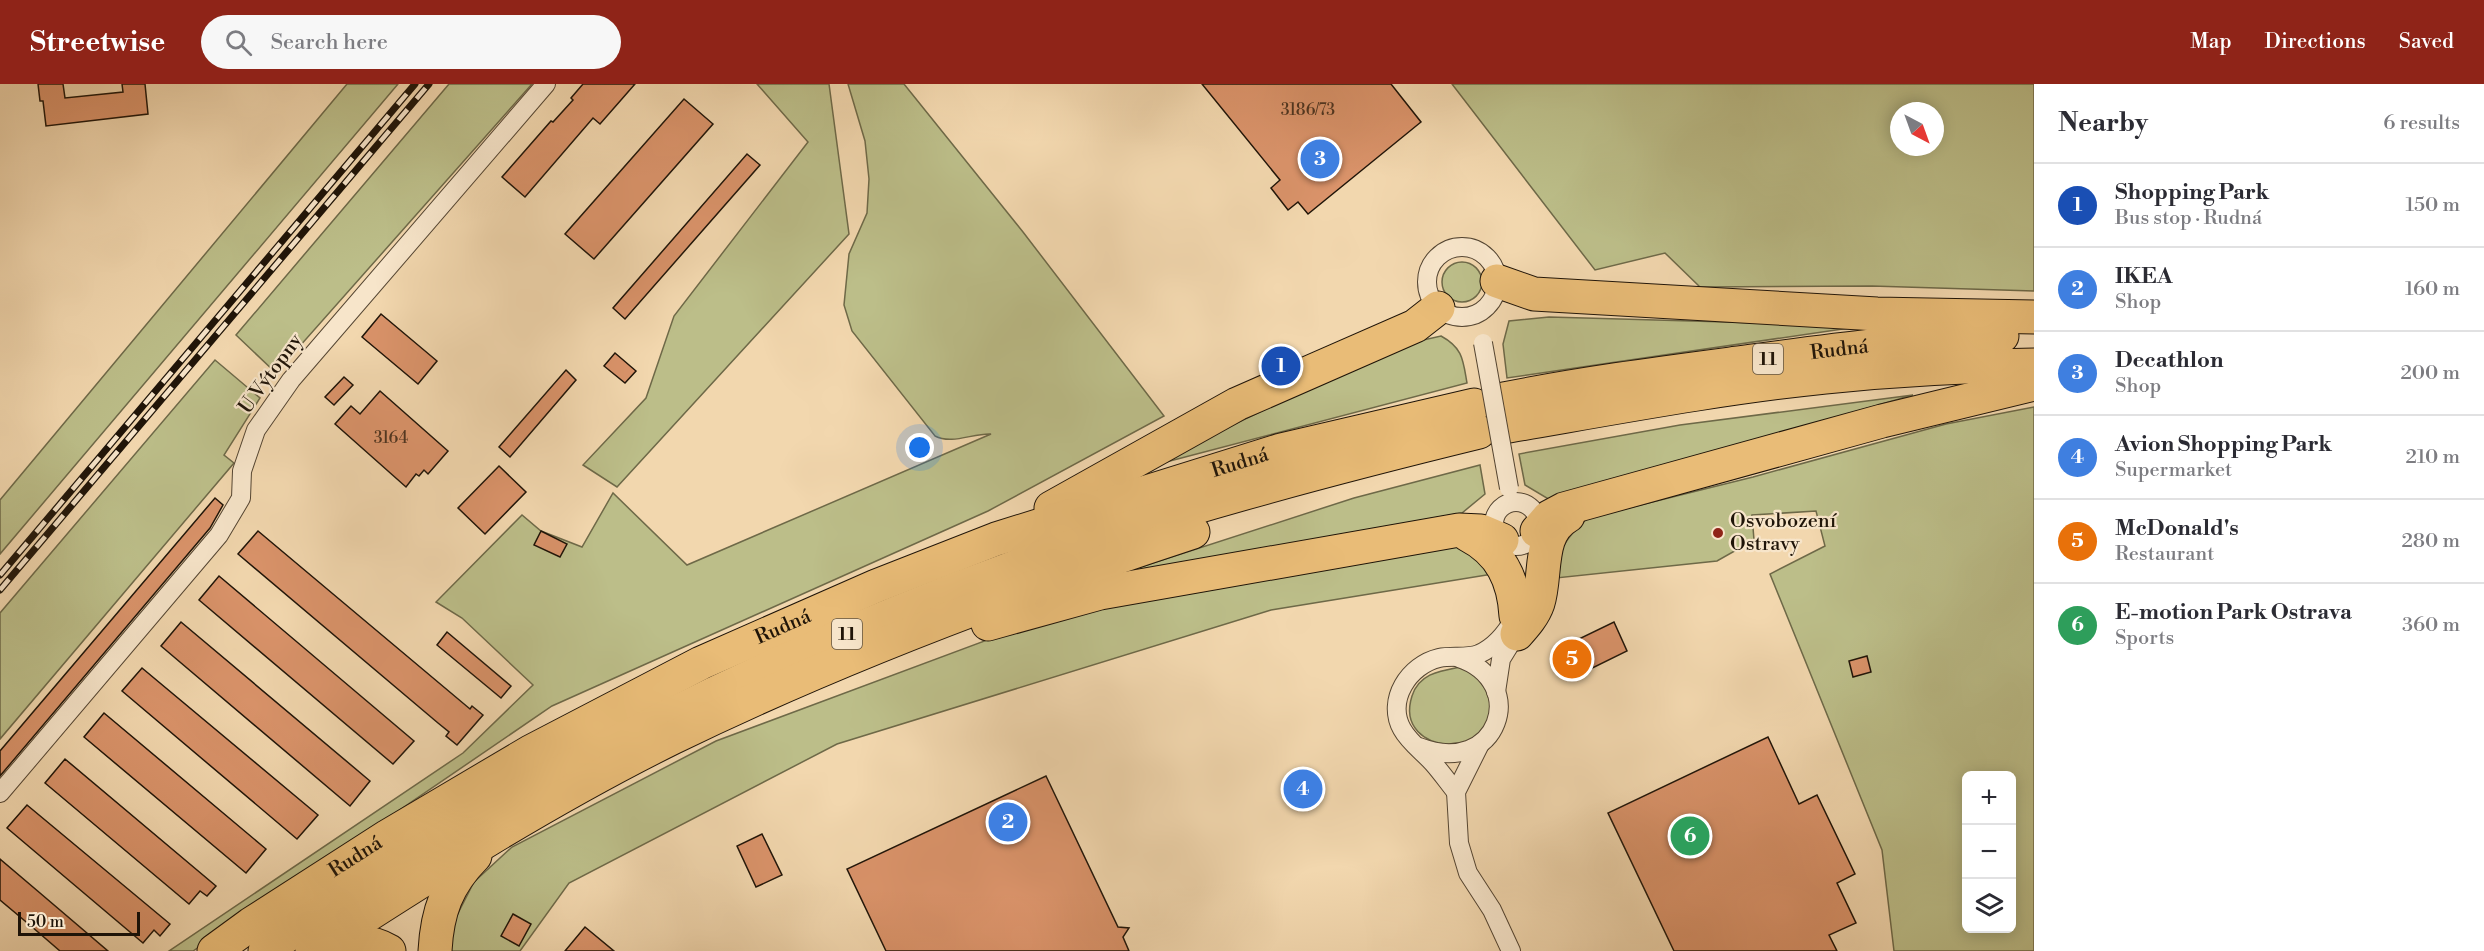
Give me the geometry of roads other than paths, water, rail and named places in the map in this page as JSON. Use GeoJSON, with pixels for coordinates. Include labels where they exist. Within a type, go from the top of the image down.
{"type":"FeatureCollection","features":[{"type":"Feature","properties":{"kind":"highway"},"geometry":{"type":"LineString","coordinates":[[1497,281],[1534,294],[1877,314],[2034,317]]}},
{"type":"Feature","properties":{"kind":"highway"},"geometry":{"type":"LineString","coordinates":[[996,539],[1238,404],[1415,326],[1438,308]]}},
{"type":"Feature","properties":{"kind":"highway","name":"Rudná"},"geometry":{"type":"LineString","coordinates":[[265,951],[405,860],[608,745],[728,686],[909,607],[1112,534],[1328,469],[1493,425],[1560,387],[1808,353],[1972,337],[2034,336]]}},
{"type":"Feature","properties":{"kind":"highway","name":"Rudná"},"geometry":{"type":"LineString","coordinates":[[214,951],[251,924],[388,836],[530,752],[701,663],[876,586],[996,539],[1281,450],[1493,425],[1824,377],[1958,366],[2034,365]]}},
{"type":"Feature","properties":{"kind":"highway"},"geometry":{"type":"LineString","coordinates":[[761,697],[905,646],[1100,593],[1459,530],[1481,531],[1520,539],[1555,512],[1882,422],[2034,384]]}},
{"type":"Feature","properties":{"kind":"highway"},"geometry":{"type":"LineString","coordinates":[[312,951],[507,827],[672,738],[761,697],[908,634],[1068,573],[1400,465],[1493,425]]}},
{"type":"Feature","properties":{"kind":"highway"},"geometry":{"type":"LineString","coordinates":[[1459,530],[1489,548],[1509,576],[1515,593],[1516,625],[1529,621],[1538,604],[1546,546],[1557,527],[1564,518],[1603,498]]}},
{"type":"Feature","properties":{"kind":"highway"},"geometry":{"type":"LineString","coordinates":[[435,951],[440,910],[450,886],[467,864],[507,827]]}},
{"type":"Feature","properties":{"kind":"highway"},"geometry":{"type":"LineString","coordinates":[[325,951],[342,944],[361,942],[373,943],[389,951]]}},
{"type":"Feature","properties":{"kind":"street","name":"U Výtopny"},"geometry":{"type":"LineString","coordinates":[[0,793],[219,535],[242,498],[242,471],[256,430],[291,380],[546,84]]}},
{"type":"Feature","properties":{"kind":"street"},"geometry":{"type":"LineString","coordinates":[[1461,247],[1480,252],[1494,268],[1497,281],[1492,299],[1484,309],[1473,315],[1454,317],[1438,308],[1428,290],[1427,277],[1432,264],[1447,250],[1461,247]]}},
{"type":"Feature","properties":{"kind":"street"},"geometry":{"type":"LineString","coordinates":[[1473,315],[1483,343],[1510,496],[1495,521],[1495,530],[1520,539]]}},
{"type":"Feature","properties":{"kind":"street"},"geometry":{"type":"LineString","coordinates":[[1417,747],[1440,753],[1459,753],[1480,744],[1489,736],[1498,715],[1496,692],[1501,659],[1516,625],[1530,603],[1520,539],[1538,518],[1531,508],[1510,496]]}},
{"type":"Feature","properties":{"kind":"street"},"geometry":{"type":"LineString","coordinates":[[1456,792],[1407,738],[1400,726],[1398,701],[1401,688],[1418,668],[1429,661],[1477,655],[1488,649],[1508,629],[1516,625]]}},
{"type":"Feature","properties":{"kind":"street"},"geometry":{"type":"LineString","coordinates":[[1458,658],[1475,664],[1484,673],[1496,692]]}},
{"type":"Feature","properties":{"kind":"street"},"geometry":{"type":"LineString","coordinates":[[1480,744],[1456,792],[1459,843],[1463,861],[1492,910],[1511,951]]}},
{"type":"Feature","properties":{"kind":"railway"},"geometry":{"type":"LineString","coordinates":[[0,575],[415,84]]}},
{"type":"Feature","properties":{"kind":"railway"},"geometry":{"type":"LineString","coordinates":[[0,590],[429,84]]}},
{"type":"Feature","properties":{"kind":"place","name":"Decathlon"},"geometry":{"type":"Point","coordinates":[1320,159]}},
{"type":"Feature","properties":{"kind":"place","name":"Shopping Park"},"geometry":{"type":"Point","coordinates":[1281,366]}},
{"type":"Feature","properties":{"kind":"place","name":"Osvobození Ostravy"},"geometry":{"type":"Point","coordinates":[1718,533]}},
{"type":"Feature","properties":{"kind":"place","name":"McDonald's"},"geometry":{"type":"Point","coordinates":[1572,659]}},
{"type":"Feature","properties":{"kind":"place","name":"Avion Shopping Park"},"geometry":{"type":"Point","coordinates":[1303,789]}},
{"type":"Feature","properties":{"kind":"place","name":"IKEA"},"geometry":{"type":"Point","coordinates":[1008,822]}},
{"type":"Feature","properties":{"kind":"place","name":"E-motion Park Ostrava"},"geometry":{"type":"Point","coordinates":[1690,836]}}]}
